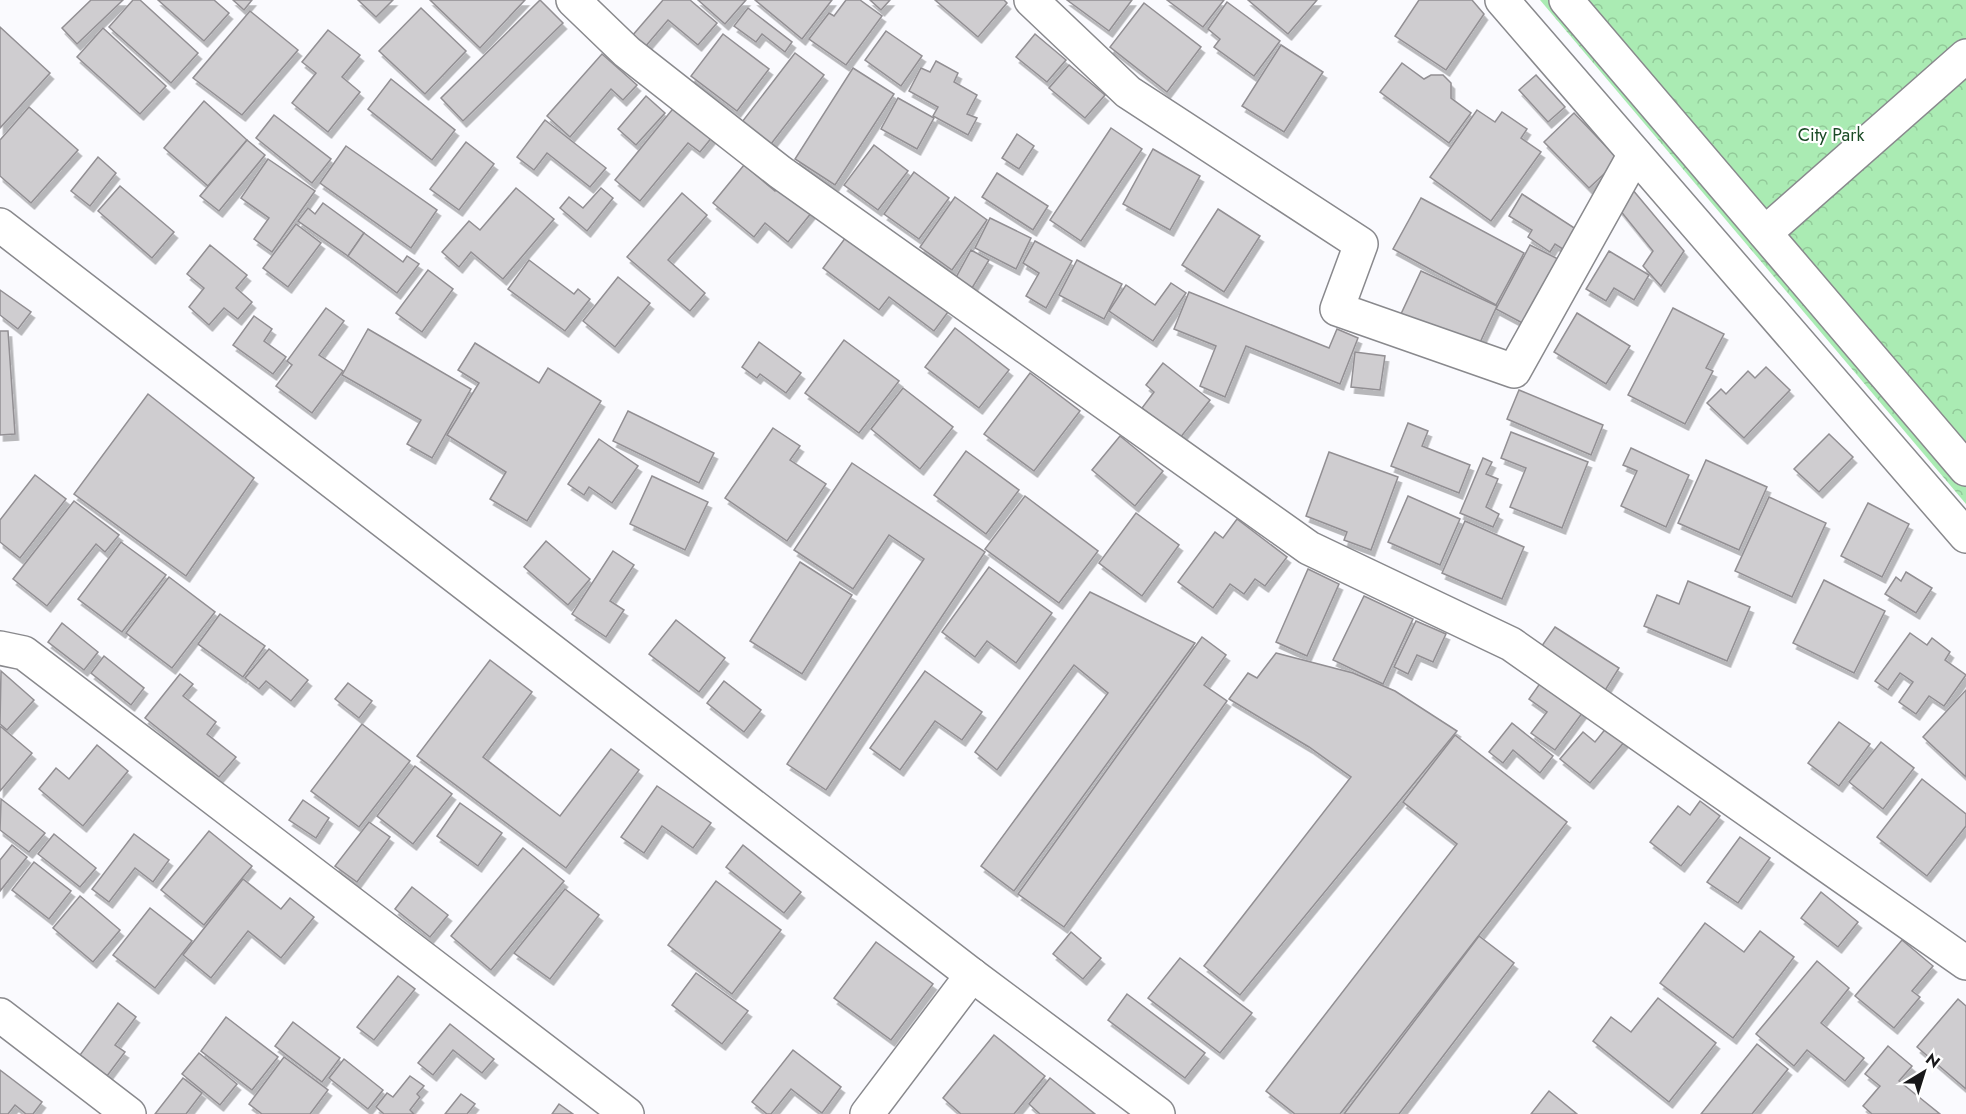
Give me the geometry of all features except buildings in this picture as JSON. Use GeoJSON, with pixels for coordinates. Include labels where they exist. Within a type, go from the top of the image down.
{"type":"FeatureCollection","features":[{"type":"Feature","properties":{"kind":"street"},"geometry":{"type":"LineString","coordinates":[[573,0],[627,52],[780,172],[1310,548],[1511,644],[1966,963]]}},
{"type":"Feature","properties":{"kind":"street"},"geometry":{"type":"LineString","coordinates":[[1031,0],[1128,92],[1361,244],[1336,309],[1514,371],[1635,154]]}},
{"type":"Feature","properties":{"kind":"street"},"geometry":{"type":"LineString","coordinates":[[1502,0],[1966,536]]}},
{"type":"Feature","properties":{"kind":"street"},"geometry":{"type":"LineString","coordinates":[[1566,0],[1966,469]]}},
{"type":"Feature","properties":{"kind":"street"},"geometry":{"type":"LineString","coordinates":[[1765,233],[1966,56]]}},
{"type":"Feature","properties":{"kind":"street"},"geometry":{"type":"LineString","coordinates":[[0,225],[972,975],[1158,1114]]}},
{"type":"Feature","properties":{"kind":"street"},"geometry":{"type":"LineString","coordinates":[[0,648],[24,653],[627,1114]]}},
{"type":"Feature","properties":{"kind":"street"},"geometry":{"type":"LineString","coordinates":[[867,1114],[972,975]]}},
{"type":"Feature","properties":{"kind":"street"},"geometry":{"type":"LineString","coordinates":[[0,1015],[129,1114]]}},
{"type":"Feature","properties":{"kind":"green space","name":"City Park"},"geometry":{"type":"Polygon","coordinates":[[[1540,0],[1966,0],[1966,504],[1540,0]]]}}]}
